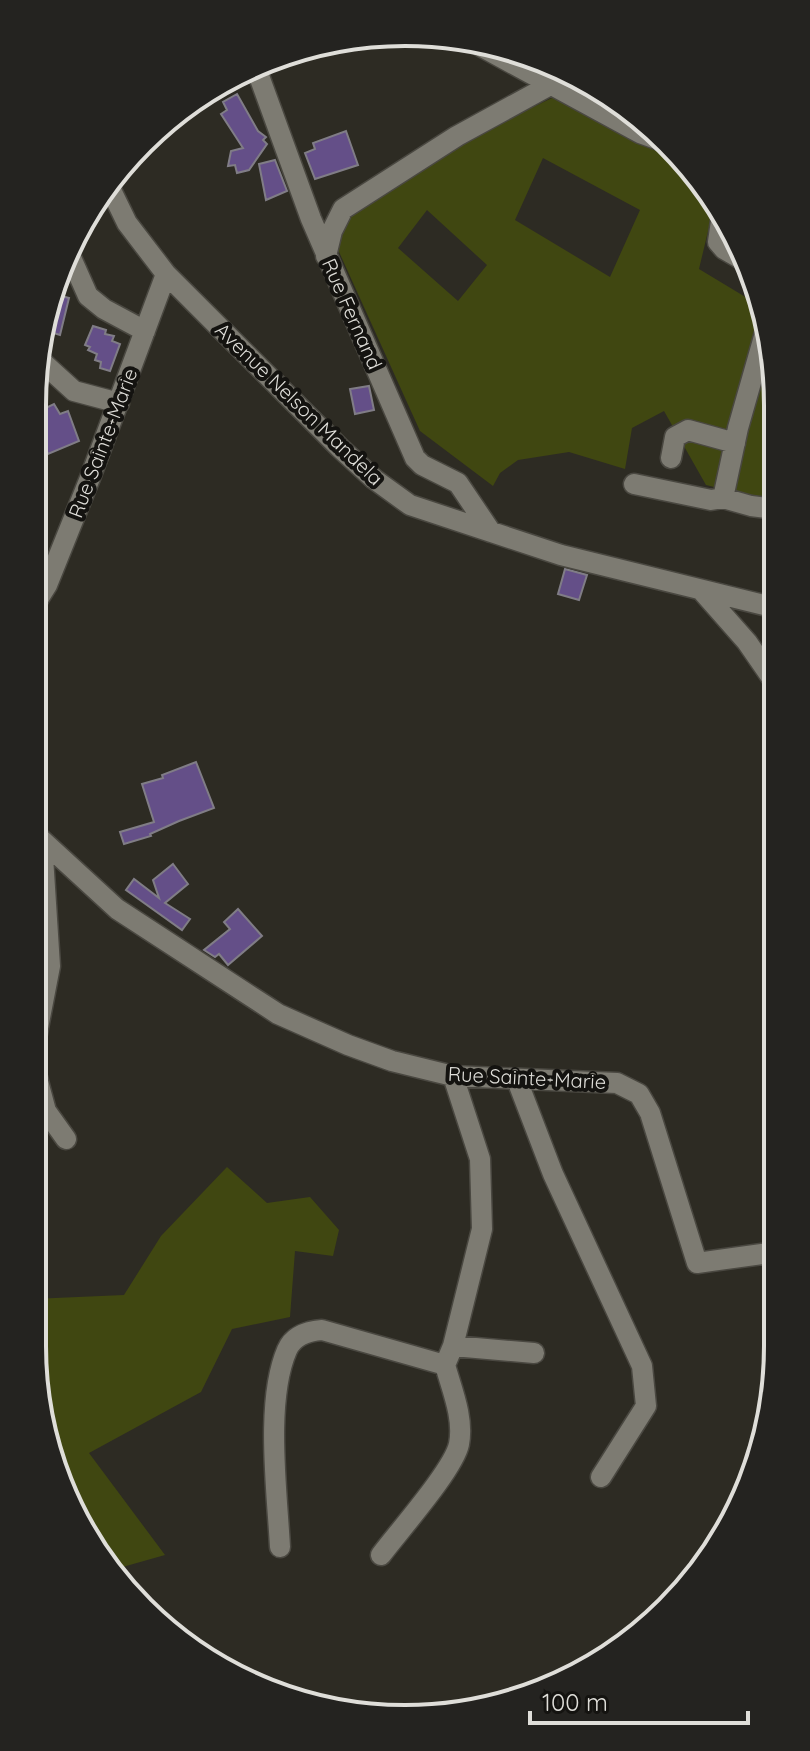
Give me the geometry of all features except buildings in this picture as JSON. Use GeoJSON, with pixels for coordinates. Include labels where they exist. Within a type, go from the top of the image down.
{"type":"FeatureCollection","features":[{"type":"Feature","properties":{"kind":"street","name":"Rue Fernand"},"geometry":{"type":"LineString","coordinates":[[259,77],[326,256],[415,458],[458,483],[491,532]]}},
{"type":"Feature","properties":{"kind":"street"},"geometry":{"type":"LineString","coordinates":[[326,256],[332,231],[343,209],[457,136],[555,79]]}},
{"type":"Feature","properties":{"kind":"street"},"geometry":{"type":"LineString","coordinates":[[582,93],[638,131]]}},
{"type":"Feature","properties":{"kind":"street","name":"Avenue Nelson Mandela"},"geometry":{"type":"LineString","coordinates":[[114,196],[127,223],[166,274],[374,479],[410,505],[561,555],[764,605]]}},
{"type":"Feature","properties":{"kind":"street"},"geometry":{"type":"LineString","coordinates":[[719,232],[718,242],[730,252]]}},
{"type":"Feature","properties":{"kind":"street"},"geometry":{"type":"LineString","coordinates":[[74,265],[88,296],[104,309],[145,331]]}},
{"type":"Feature","properties":{"kind":"street","name":"Rue Sainte-Marie"},"geometry":{"type":"LineString","coordinates":[[46,587],[166,274]]}},
{"type":"Feature","properties":{"kind":"street"},"geometry":{"type":"LineString","coordinates":[[723,498],[760,352]]}},
{"type":"Feature","properties":{"kind":"street"},"geometry":{"type":"LineString","coordinates":[[48,368],[74,391],[119,403]]}},
{"type":"Feature","properties":{"kind":"street"},"geometry":{"type":"LineString","coordinates":[[671,458],[675,437],[683,431],[735,443]]}},
{"type":"Feature","properties":{"kind":"street"},"geometry":{"type":"LineString","coordinates":[[634,484],[764,508]]}},
{"type":"Feature","properties":{"kind":"street"},"geometry":{"type":"LineString","coordinates":[[702,591],[747,642],[764,667]]}},
{"type":"Feature","properties":{"kind":"street","name":"Rue Sainte-Marie"},"geometry":{"type":"LineString","coordinates":[[46,844],[117,909],[278,1014],[392,1061],[453,1076],[617,1083],[639,1094],[650,1113],[697,1263],[764,1254]]}},
{"type":"Feature","properties":{"kind":"street"},"geometry":{"type":"LineString","coordinates":[[46,926],[50,966],[46,996]]}},
{"type":"Feature","properties":{"kind":"street"},"geometry":{"type":"LineString","coordinates":[[381,1555],[446,1470],[459,1445],[459,1416],[445,1365],[453,1346],[482,1229],[480,1159],[453,1076]]}},
{"type":"Feature","properties":{"kind":"street"},"geometry":{"type":"LineString","coordinates":[[517,1080],[553,1174],[642,1366],[646,1406],[601,1477]]}},
{"type":"Feature","properties":{"kind":"street"},"geometry":{"type":"LineString","coordinates":[[46,1111],[66,1139]]}},
{"type":"Feature","properties":{"kind":"street"},"geometry":{"type":"LineString","coordinates":[[280,1547],[274,1460],[275,1400],[287,1349],[297,1337],[311,1330],[322,1330],[445,1365]]}},
{"type":"Feature","properties":{"kind":"street"},"geometry":{"type":"LineString","coordinates":[[453,1346],[534,1353]]}},
{"type":"Feature","properties":{"kind":"green space"},"geometry":{"type":"Polygon","coordinates":[[[552,98],[646,139],[690,186],[711,218],[699,269],[748,298],[757,335],[763,382],[764,499],[706,485],[664,411],[632,428],[625,469],[569,452],[518,460],[500,473],[493,486],[420,431],[335,243],[345,204],[383,171],[437,153],[552,98]],[[543,158],[515,220],[610,277],[640,210],[543,158]],[[427,210],[398,248],[458,301],[487,265],[427,210]]]}},
{"type":"Feature","properties":{"kind":"green space"},"geometry":{"type":"Polygon","coordinates":[[[227,1167],[267,1203],[310,1197],[339,1230],[333,1256],[295,1251],[290,1317],[232,1329],[201,1392],[89,1453],[165,1555],[122,1567],[83,1505],[58,1439],[49,1393],[46,1298],[124,1295],[161,1236],[227,1167]]]}}]}
